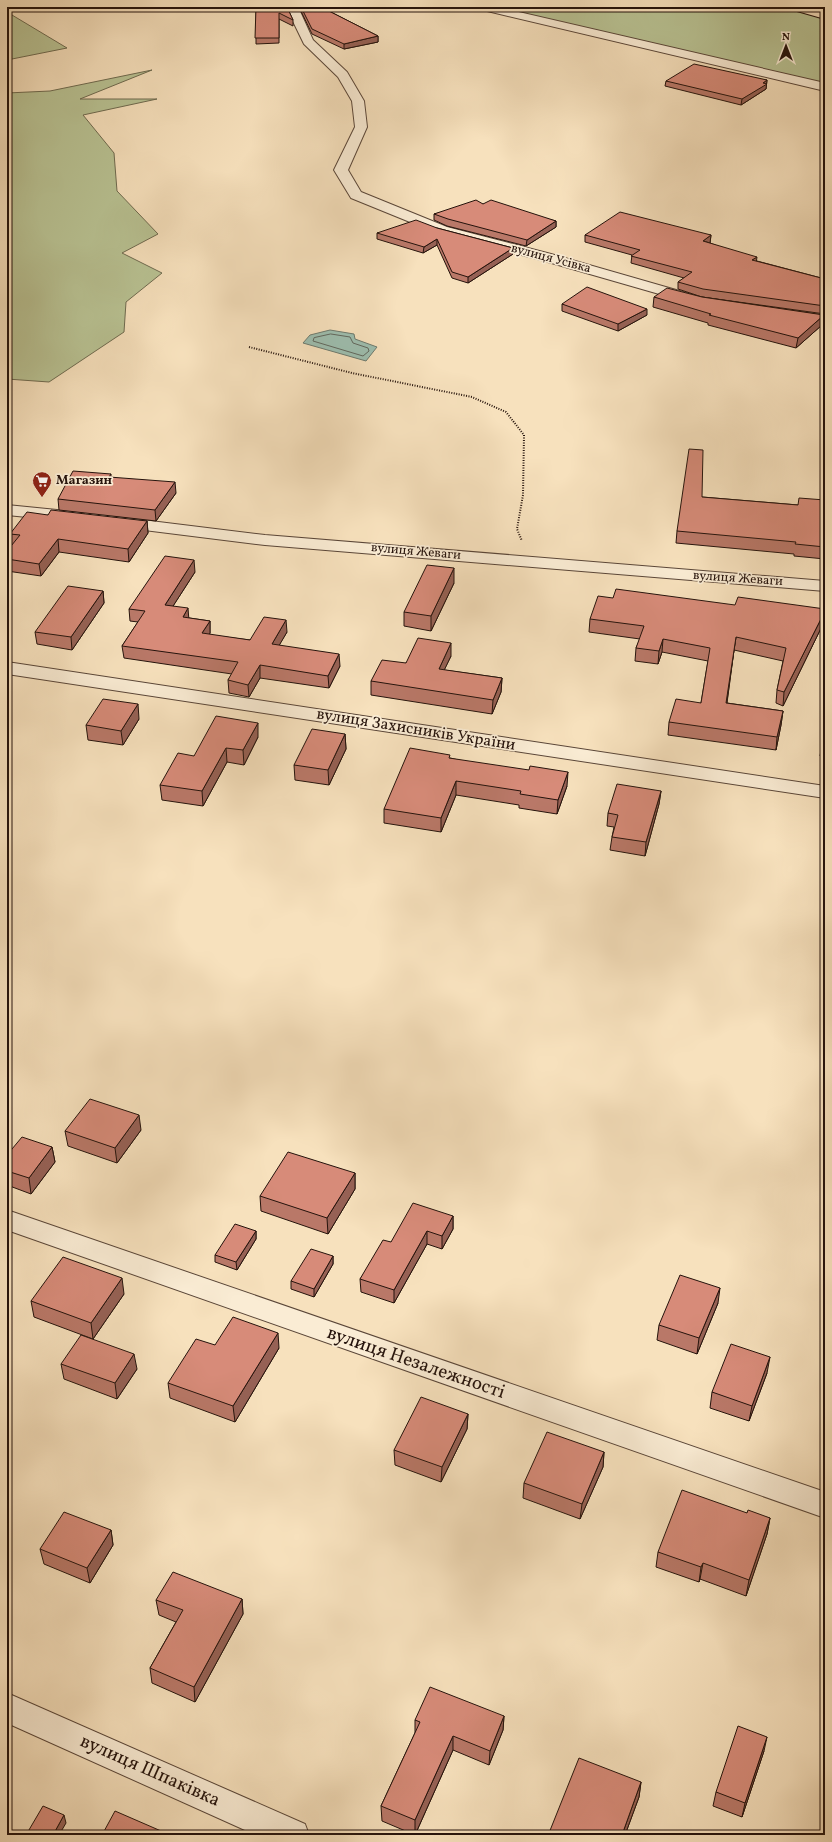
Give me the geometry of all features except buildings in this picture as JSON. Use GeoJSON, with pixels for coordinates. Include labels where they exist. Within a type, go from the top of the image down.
{"type":"FeatureCollection","features":[{"type":"Feature","properties":{"kind":"main road"},"geometry":{"type":"LineString","coordinates":[[794,7],[825,16]]}},
{"type":"Feature","properties":{"kind":"street","name":"вулиця Усівка"},"geometry":{"type":"LineString","coordinates":[[292,7],[308,42],[343,75],[358,101],[361,127],[341,170],[356,196],[442,230],[546,257],[708,303]]}},
{"type":"Feature","properties":{"kind":"street"},"geometry":{"type":"LineString","coordinates":[[483,7],[825,87]]}},
{"type":"Feature","properties":{"kind":"street","name":"вулиця Жеваги"},"geometry":{"type":"LineString","coordinates":[[7,510],[265,540],[825,586]]}},
{"type":"Feature","properties":{"kind":"street","name":"вулиця Захисників України"},"geometry":{"type":"LineString","coordinates":[[7,668],[825,792]]}},
{"type":"Feature","properties":{"kind":"street","name":"вулиця Незалежності"},"geometry":{"type":"LineString","coordinates":[[7,1220],[825,1505]]}},
{"type":"Feature","properties":{"kind":"street","name":"вулиця Шпаківка"},"geometry":{"type":"LineString","coordinates":[[7,1708],[292,1835]]}},
{"type":"Feature","properties":{"kind":"path"},"geometry":{"type":"LineString","coordinates":[[249,347],[352,373],[472,397],[506,412],[524,435],[523,495],[517,530],[531,562]]}},
{"type":"Feature","properties":{"kind":"green space"},"geometry":{"type":"Polygon","coordinates":[[[483,7],[825,7],[825,87],[483,7]]]}},
{"type":"Feature","properties":{"kind":"green space"},"geometry":{"type":"Polygon","coordinates":[[[7,12],[67,48],[7,60],[7,12]]]}},
{"type":"Feature","properties":{"kind":"green space"},"geometry":{"type":"Polygon","coordinates":[[[152,70],[80,99],[157,99],[83,115],[114,153],[117,191],[158,234],[122,253],[162,273],[126,302],[124,332],[49,382],[7,379],[7,93],[50,91],[152,70]]]}},
{"type":"Feature","properties":{"kind":"water"},"geometry":{"type":"Polygon","coordinates":[[[330,330],[354,334],[355,339],[377,347],[366,361],[303,343],[310,335],[330,330]]]}},
{"type":"Feature","properties":{"kind":"place","name":"Магазин"},"geometry":{"type":"Point","coordinates":[42,498]}}]}
